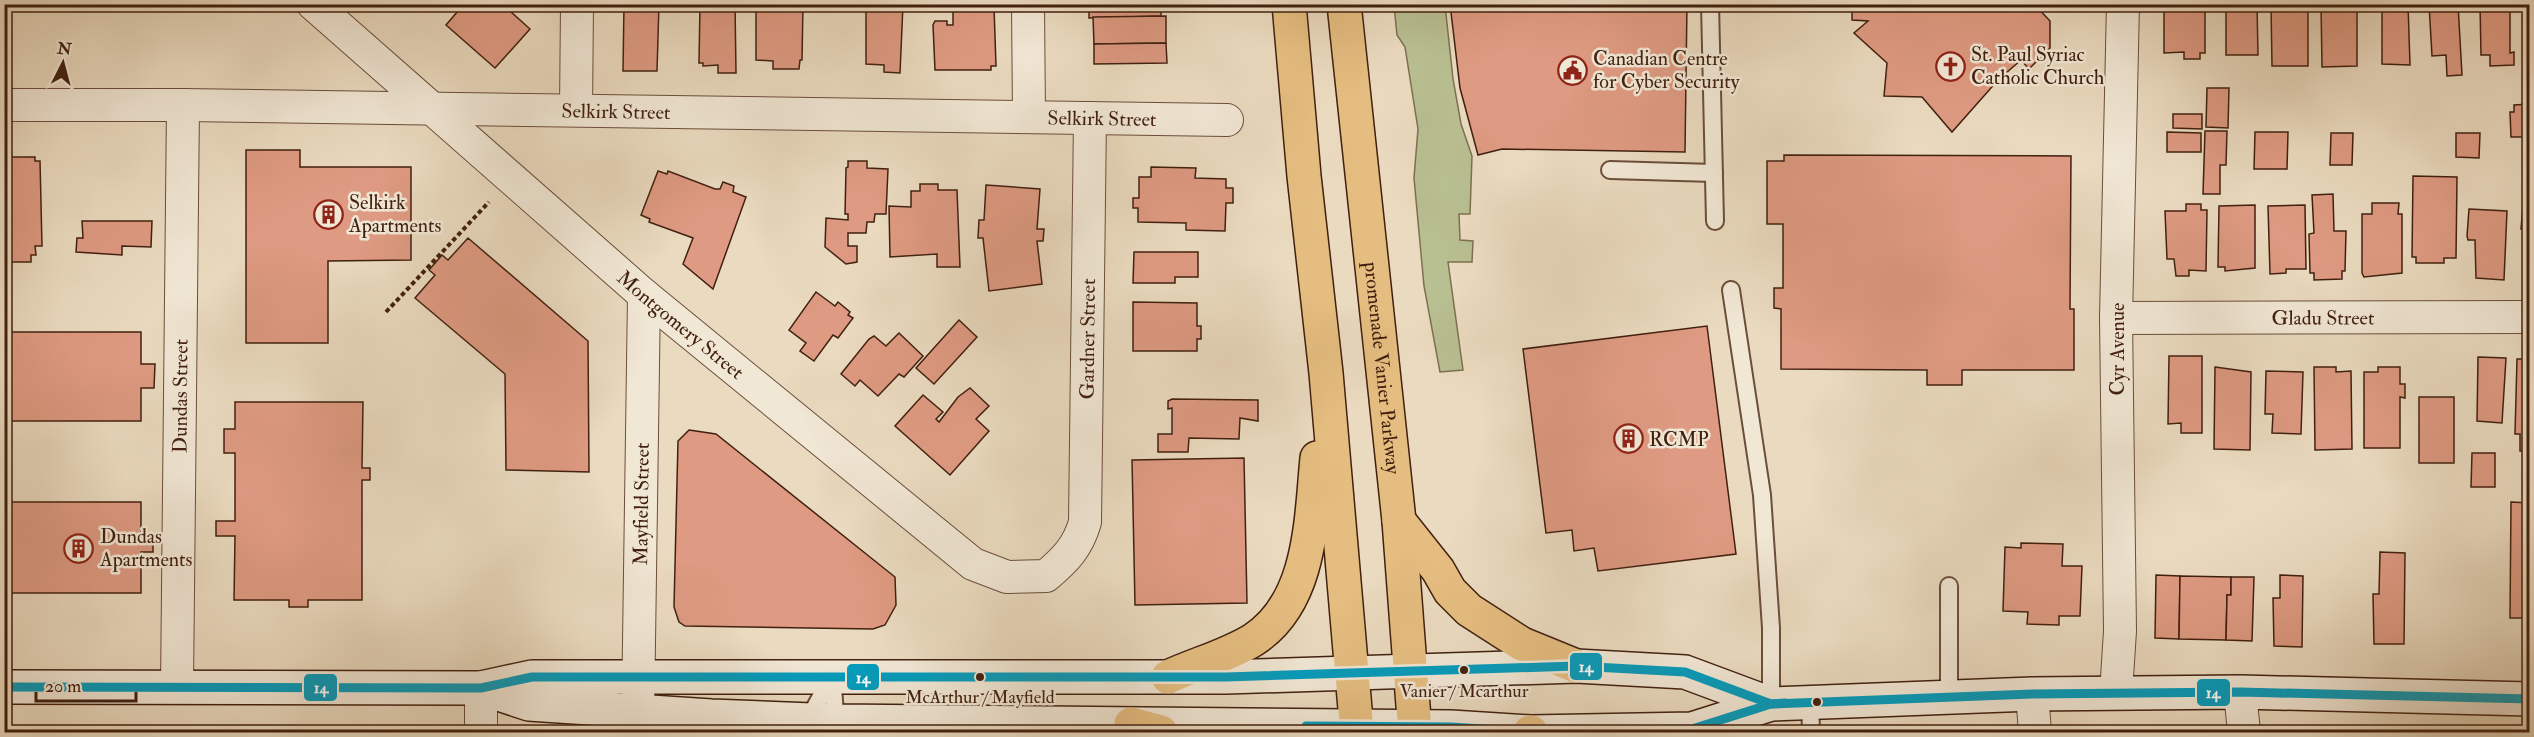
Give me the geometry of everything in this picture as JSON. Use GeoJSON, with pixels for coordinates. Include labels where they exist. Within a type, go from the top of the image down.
{"type":"FeatureCollection","features":[{"type":"Feature","properties":{"kind":"main road"},"geometry":{"type":"LineString","coordinates":[[1289,4],[1304,176],[1326,373],[1357,730]]}},
{"type":"Feature","properties":{"kind":"main road","name":"promenade Vanier Parkway"},"geometry":{"type":"LineString","coordinates":[[1344,4],[1399,521],[1415,730]]}},
{"type":"Feature","properties":{"kind":"main road"},"geometry":{"type":"LineString","coordinates":[[1168,677],[1255,639],[1282,611],[1292,593],[1309,542],[1326,373]]}},
{"type":"Feature","properties":{"kind":"main road"},"geometry":{"type":"LineString","coordinates":[[1399,521],[1438,570],[1450,591],[1469,610],[1522,644],[1576,666]]}},
{"type":"Feature","properties":{"kind":"main road"},"geometry":{"type":"LineString","coordinates":[[4,687],[481,688],[531,677],[1168,677],[1410,673],[1576,666],[1685,672],[1811,717],[1949,696],[2240,692],[2529,699]]}},
{"type":"Feature","properties":{"kind":"main road"},"geometry":{"type":"LineString","coordinates":[[481,688],[529,704],[638,720],[821,726],[1531,732],[1692,729],[1772,704]]}},
{"type":"Feature","properties":{"kind":"street","name":"Montgomery Street"},"geometry":{"type":"LineString","coordinates":[[313,4],[644,295],[973,564],[1007,578],[1046,576],[1070,554]]}},
{"type":"Feature","properties":{"kind":"street"},"geometry":{"type":"LineString","coordinates":[[576,111],[577,4]]}},
{"type":"Feature","properties":{"kind":"street"},"geometry":{"type":"LineString","coordinates":[[1028,4],[1029,117]]}},
{"type":"Feature","properties":{"kind":"street","name":"Cyr Avenue"},"geometry":{"type":"LineString","coordinates":[[2116,693],[2120,631],[2116,318],[2123,4]]}},
{"type":"Feature","properties":{"kind":"street","name":"Selkirk Street"},"geometry":{"type":"LineString","coordinates":[[4,105],[432,108],[1227,120]]}},
{"type":"Feature","properties":{"kind":"street","name":"Dundas Street"},"geometry":{"type":"LineString","coordinates":[[177,687],[183,105]]}},
{"type":"Feature","properties":{"kind":"street","name":"Gardner Street"},"geometry":{"type":"LineString","coordinates":[[1070,554],[1080,538],[1086,502],[1090,118]]}},
{"type":"Feature","properties":{"kind":"street","name":"Mayfield Street"},"geometry":{"type":"LineString","coordinates":[[638,720],[644,295]]}},
{"type":"Feature","properties":{"kind":"street","name":"Gladu Street"},"geometry":{"type":"LineString","coordinates":[[2116,318],[2529,316]]}},
{"type":"Feature","properties":{"kind":"street"},"geometry":{"type":"LineString","coordinates":[[481,688],[481,732]]}},
{"type":"Feature","properties":{"kind":"street"},"geometry":{"type":"LineString","coordinates":[[2240,692],[2244,732]]}},
{"type":"Feature","properties":{"kind":"street"},"geometry":{"type":"LineString","coordinates":[[2032,694],[2035,732]]}},
{"type":"Feature","properties":{"kind":"lane"},"geometry":{"type":"LineString","coordinates":[[1710,4],[1715,221]]}},
{"type":"Feature","properties":{"kind":"lane"},"geometry":{"type":"LineString","coordinates":[[1610,170],[1714,173]]}},
{"type":"Feature","properties":{"kind":"lane"},"geometry":{"type":"LineString","coordinates":[[1731,291],[1762,495],[1771,628],[1772,704]]}},
{"type":"Feature","properties":{"kind":"lane"},"geometry":{"type":"LineString","coordinates":[[1949,586],[1949,696]]}},
{"type":"Feature","properties":{"kind":"lane"},"geometry":{"type":"LineString","coordinates":[[821,726],[832,676]]}},
{"type":"Feature","properties":{"kind":"lane"},"geometry":{"type":"LineString","coordinates":[[821,726],[832,676]]}},
{"type":"Feature","properties":{"kind":"path"},"geometry":{"type":"LineString","coordinates":[[386,312],[489,201]]}},
{"type":"Feature","properties":{"kind":"green space"},"geometry":{"type":"Polygon","coordinates":[[[1394,5],[1445,5],[1453,79],[1461,124],[1472,156],[1470,214],[1459,214],[1460,240],[1473,241],[1472,262],[1448,262],[1463,370],[1440,372],[1424,286],[1414,178],[1418,129],[1405,47],[1397,35],[1394,5]]]}},
{"type":"Feature","properties":{"kind":"building"},"geometry":{"type":"Polygon","coordinates":[[[464,4],[502,4],[530,29],[495,68],[446,25],[464,4]]]}},
{"type":"Feature","properties":{"kind":"building"},"geometry":{"type":"Polygon","coordinates":[[[624,4],[659,4],[657,71],[623,71],[624,4]]]}},
{"type":"Feature","properties":{"kind":"building"},"geometry":{"type":"Polygon","coordinates":[[[700,4],[735,4],[736,73],[718,73],[718,65],[703,66],[703,63],[699,63],[700,4]]]}},
{"type":"Feature","properties":{"kind":"building"},"geometry":{"type":"Polygon","coordinates":[[[756,4],[803,4],[802,60],[800,60],[799,69],[773,69],[773,61],[756,60],[756,4]]]}},
{"type":"Feature","properties":{"kind":"building"},"geometry":{"type":"Polygon","coordinates":[[[866,4],[903,4],[900,73],[884,72],[884,65],[866,64],[866,4]]]}},
{"type":"Feature","properties":{"kind":"building"},"geometry":{"type":"Polygon","coordinates":[[[1089,4],[1161,4],[1161,16],[1089,18],[1089,4]]]}},
{"type":"Feature","properties":{"kind":"building","name":"Canadian Centre for Cyber Security"},"geometry":{"type":"Polygon","coordinates":[[[1450,4],[1687,4],[1685,152],[1502,149],[1478,155],[1460,88],[1450,4]]]}},
{"type":"Feature","properties":{"kind":"building","name":"St. Paul Syriac Catholic Church"},"geometry":{"type":"Polygon","coordinates":[[[1852,4],[2017,4],[2023,11],[2029,4],[2034,4],[2050,21],[2050,48],[2029,69],[2021,60],[1998,80],[1952,132],[1922,97],[1884,96],[1887,63],[1854,33],[1868,21],[1852,20],[1852,4]]]}},
{"type":"Feature","properties":{"kind":"building"},"geometry":{"type":"Polygon","coordinates":[[[2226,4],[2257,4],[2258,55],[2226,55],[2226,4]]]}},
{"type":"Feature","properties":{"kind":"building"},"geometry":{"type":"Polygon","coordinates":[[[2308,4],[2308,66],[2272,66],[2271,5],[2308,4]]]}},
{"type":"Feature","properties":{"kind":"building"},"geometry":{"type":"Polygon","coordinates":[[[2321,4],[2357,4],[2357,66],[2322,67],[2321,4]]]}},
{"type":"Feature","properties":{"kind":"building"},"geometry":{"type":"Polygon","coordinates":[[[2382,4],[2408,4],[2410,65],[2382,64],[2382,4]]]}},
{"type":"Feature","properties":{"kind":"building"},"geometry":{"type":"Polygon","coordinates":[[[2429,4],[2458,4],[2462,75],[2447,76],[2446,55],[2432,56],[2429,4]]]}},
{"type":"Feature","properties":{"kind":"building"},"geometry":{"type":"Polygon","coordinates":[[[2480,4],[2510,4],[2510,53],[2514,52],[2514,65],[2490,66],[2490,55],[2481,55],[2480,4]]]}},
{"type":"Feature","properties":{"kind":"building"},"geometry":{"type":"Polygon","coordinates":[[[2164,5],[2205,5],[2205,53],[2200,53],[2200,59],[2184,59],[2184,52],[2164,53],[2164,5]]]}},
{"type":"Feature","properties":{"kind":"building"},"geometry":{"type":"Polygon","coordinates":[[[994,7],[996,66],[991,66],[991,70],[935,70],[933,25],[935,21],[947,21],[947,25],[953,25],[953,9],[994,7]]]}},
{"type":"Feature","properties":{"kind":"building"},"geometry":{"type":"Polygon","coordinates":[[[1166,16],[1166,43],[1094,44],[1093,17],[1166,16]]]}},
{"type":"Feature","properties":{"kind":"building"},"geometry":{"type":"Polygon","coordinates":[[[1166,43],[1167,63],[1094,64],[1094,44],[1166,43]]]}},
{"type":"Feature","properties":{"kind":"building"},"geometry":{"type":"Polygon","coordinates":[[[2207,88],[2229,88],[2228,128],[2206,127],[2207,88]]]}},
{"type":"Feature","properties":{"kind":"building"},"geometry":{"type":"Polygon","coordinates":[[[2530,104],[2530,137],[2511,137],[2510,112],[2514,112],[2514,105],[2530,104]]]}},
{"type":"Feature","properties":{"kind":"building"},"geometry":{"type":"Polygon","coordinates":[[[2173,114],[2202,114],[2202,129],[2173,128],[2173,114]]]}},
{"type":"Feature","properties":{"kind":"building"},"geometry":{"type":"Polygon","coordinates":[[[2205,131],[2227,131],[2226,165],[2220,165],[2220,194],[2203,194],[2205,131]]]}},
{"type":"Feature","properties":{"kind":"building"},"geometry":{"type":"Polygon","coordinates":[[[2167,132],[2201,133],[2201,152],[2167,152],[2167,132]]]}},
{"type":"Feature","properties":{"kind":"building"},"geometry":{"type":"Polygon","coordinates":[[[2255,132],[2288,132],[2287,169],[2254,169],[2255,132]]]}},
{"type":"Feature","properties":{"kind":"building"},"geometry":{"type":"Polygon","coordinates":[[[2331,133],[2353,133],[2352,165],[2330,165],[2331,133]]]}},
{"type":"Feature","properties":{"kind":"building"},"geometry":{"type":"Polygon","coordinates":[[[2456,133],[2480,133],[2479,158],[2456,157],[2456,133]]]}},
{"type":"Feature","properties":{"kind":"building","name":"Selkirk Apartments"},"geometry":{"type":"Polygon","coordinates":[[[246,150],[300,150],[300,167],[411,167],[411,260],[328,261],[328,343],[246,343],[246,150]]]}},
{"type":"Feature","properties":{"kind":"building"},"geometry":{"type":"Polygon","coordinates":[[[1784,155],[2071,156],[2070,309],[2074,309],[2074,370],[1962,370],[1962,385],[1927,385],[1927,370],[1781,369],[1781,309],[1774,308],[1774,288],[1783,288],[1783,224],[1767,224],[1767,161],[1784,161],[1784,155]]]}},
{"type":"Feature","properties":{"kind":"building"},"geometry":{"type":"Polygon","coordinates":[[[4,157],[35,157],[35,161],[40,161],[42,246],[35,246],[36,255],[31,255],[31,262],[4,262],[4,157]]]}},
{"type":"Feature","properties":{"kind":"building"},"geometry":{"type":"Polygon","coordinates":[[[848,161],[867,161],[867,168],[888,169],[886,214],[875,214],[874,222],[867,222],[866,233],[848,233],[848,246],[857,246],[857,262],[846,264],[825,247],[826,218],[848,220],[848,214],[845,214],[848,161]]]}},
{"type":"Feature","properties":{"kind":"building"},"geometry":{"type":"Polygon","coordinates":[[[1151,167],[1196,168],[1195,178],[1226,179],[1226,188],[1233,188],[1233,203],[1226,203],[1225,231],[1186,230],[1186,223],[1138,222],[1138,208],[1133,208],[1133,198],[1139,198],[1139,177],[1151,177],[1151,167]]]}},
{"type":"Feature","properties":{"kind":"building"},"geometry":{"type":"Polygon","coordinates":[[[658,171],[667,174],[668,171],[715,189],[720,189],[723,182],[734,186],[733,192],[746,197],[713,289],[683,264],[693,238],[649,222],[650,219],[641,215],[658,171]]]}},
{"type":"Feature","properties":{"kind":"building"},"geometry":{"type":"Polygon","coordinates":[[[2413,176],[2457,177],[2456,258],[2444,258],[2444,263],[2416,263],[2416,257],[2412,257],[2413,176]]]}},
{"type":"Feature","properties":{"kind":"building"},"geometry":{"type":"Polygon","coordinates":[[[920,184],[938,184],[938,190],[957,190],[960,267],[937,267],[937,254],[890,257],[889,206],[911,207],[911,191],[920,191],[920,184]]]}},
{"type":"Feature","properties":{"kind":"building"},"geometry":{"type":"Polygon","coordinates":[[[986,185],[1040,189],[1037,229],[1044,229],[1043,241],[1037,241],[1042,284],[989,291],[983,238],[978,238],[979,220],[984,220],[986,185]]]}},
{"type":"Feature","properties":{"kind":"building"},"geometry":{"type":"Polygon","coordinates":[[[2524,193],[2530,193],[2530,267],[2524,267],[2524,229],[2521,229],[2524,193]]]}},
{"type":"Feature","properties":{"kind":"building"},"geometry":{"type":"Polygon","coordinates":[[[2333,194],[2334,231],[2346,231],[2345,271],[2342,271],[2342,279],[2314,280],[2314,273],[2310,273],[2309,234],[2314,233],[2312,195],[2333,194]]]}},
{"type":"Feature","properties":{"kind":"building"},"geometry":{"type":"Polygon","coordinates":[[[2372,203],[2399,203],[2398,214],[2402,214],[2402,273],[2364,277],[2362,273],[2362,214],[2372,214],[2372,203]]]}},
{"type":"Feature","properties":{"kind":"building"},"geometry":{"type":"Polygon","coordinates":[[[2186,204],[2201,204],[2201,210],[2207,210],[2206,271],[2189,270],[2189,276],[2176,276],[2174,259],[2167,259],[2165,211],[2186,211],[2186,204]]]}},
{"type":"Feature","properties":{"kind":"building"},"geometry":{"type":"Polygon","coordinates":[[[2255,205],[2255,268],[2225,271],[2225,267],[2218,267],[2219,206],[2255,205]]]}},
{"type":"Feature","properties":{"kind":"building"},"geometry":{"type":"Polygon","coordinates":[[[2305,205],[2306,269],[2286,269],[2286,273],[2270,274],[2268,206],[2305,205]]]}},
{"type":"Feature","properties":{"kind":"building"},"geometry":{"type":"Polygon","coordinates":[[[2469,209],[2507,211],[2504,280],[2476,278],[2475,240],[2468,240],[2467,236],[2469,209]]]}},
{"type":"Feature","properties":{"kind":"building"},"geometry":{"type":"Polygon","coordinates":[[[82,221],[152,221],[151,247],[122,246],[122,255],[76,252],[77,238],[83,238],[82,221]]]}},
{"type":"Feature","properties":{"kind":"building","name":"Selkirk Apartments"},"geometry":{"type":"Polygon","coordinates":[[[468,238],[588,341],[589,472],[506,470],[505,374],[415,298],[435,275],[429,270],[442,255],[448,260],[468,238]]]}},
{"type":"Feature","properties":{"kind":"building"},"geometry":{"type":"Polygon","coordinates":[[[1134,252],[1198,252],[1198,277],[1175,277],[1175,283],[1133,283],[1134,252]]]}},
{"type":"Feature","properties":{"kind":"building"},"geometry":{"type":"Polygon","coordinates":[[[816,292],[835,306],[838,302],[850,312],[848,315],[853,318],[838,338],[833,335],[814,361],[800,351],[806,343],[789,330],[816,292]]]}},
{"type":"Feature","properties":{"kind":"building"},"geometry":{"type":"Polygon","coordinates":[[[1133,302],[1197,303],[1197,326],[1201,326],[1201,339],[1197,339],[1197,351],[1133,351],[1133,302]]]}},
{"type":"Feature","properties":{"kind":"building"},"geometry":{"type":"Polygon","coordinates":[[[959,320],[977,337],[934,384],[916,368],[959,320]]]}},
{"type":"Feature","properties":{"kind":"building","name":"RCMP"},"geometry":{"type":"Polygon","coordinates":[[[1707,326],[1736,554],[1598,571],[1594,548],[1574,551],[1572,530],[1546,533],[1523,349],[1707,326]]]}},
{"type":"Feature","properties":{"kind":"building"},"geometry":{"type":"Polygon","coordinates":[[[4,332],[141,332],[141,364],[155,364],[154,388],[141,388],[141,421],[4,421],[4,332]]]}},
{"type":"Feature","properties":{"kind":"building"},"geometry":{"type":"Polygon","coordinates":[[[899,333],[923,356],[904,377],[899,374],[878,396],[860,380],[855,386],[841,374],[869,339],[874,336],[886,346],[899,333]]]}},
{"type":"Feature","properties":{"kind":"building"},"geometry":{"type":"Polygon","coordinates":[[[2169,356],[2202,356],[2202,433],[2181,433],[2181,423],[2168,424],[2169,356]]]}},
{"type":"Feature","properties":{"kind":"building"},"geometry":{"type":"Polygon","coordinates":[[[2478,357],[2506,358],[2502,423],[2477,421],[2478,357]]]}},
{"type":"Feature","properties":{"kind":"building"},"geometry":{"type":"Polygon","coordinates":[[[2517,359],[2530,359],[2530,451],[2520,451],[2520,434],[2515,434],[2517,359]]]}},
{"type":"Feature","properties":{"kind":"building"},"geometry":{"type":"Polygon","coordinates":[[[2215,367],[2251,372],[2250,450],[2214,449],[2215,367]]]}},
{"type":"Feature","properties":{"kind":"building"},"geometry":{"type":"Polygon","coordinates":[[[2314,367],[2336,367],[2336,372],[2351,371],[2352,449],[2315,450],[2314,367]]]}},
{"type":"Feature","properties":{"kind":"building"},"geometry":{"type":"Polygon","coordinates":[[[2378,367],[2400,367],[2400,384],[2405,384],[2405,398],[2400,397],[2400,448],[2364,448],[2364,372],[2378,372],[2378,367]]]}},
{"type":"Feature","properties":{"kind":"building"},"geometry":{"type":"Polygon","coordinates":[[[2266,371],[2303,372],[2301,434],[2272,433],[2273,414],[2265,414],[2266,371]]]}},
{"type":"Feature","properties":{"kind":"building"},"geometry":{"type":"Polygon","coordinates":[[[970,388],[989,406],[976,419],[989,431],[950,475],[895,426],[923,395],[943,412],[936,419],[939,422],[958,397],[970,388]]]}},
{"type":"Feature","properties":{"kind":"building"},"geometry":{"type":"Polygon","coordinates":[[[2419,397],[2454,397],[2454,463],[2419,463],[2419,397]]]}},
{"type":"Feature","properties":{"kind":"building"},"geometry":{"type":"Polygon","coordinates":[[[1172,399],[1258,400],[1258,421],[1240,418],[1239,439],[1189,438],[1188,452],[1158,452],[1158,434],[1172,434],[1172,408],[1168,409],[1168,401],[1172,399]]]}},
{"type":"Feature","properties":{"kind":"building"},"geometry":{"type":"Polygon","coordinates":[[[235,402],[363,402],[362,468],[370,468],[370,480],[362,480],[362,600],[308,600],[308,607],[289,607],[289,600],[234,600],[235,536],[216,536],[216,521],[235,521],[235,453],[224,453],[224,429],[235,429],[235,402]]]}},
{"type":"Feature","properties":{"kind":"building"},"geometry":{"type":"Polygon","coordinates":[[[689,430],[716,434],[895,577],[896,605],[885,625],[873,629],[685,626],[679,622],[674,607],[678,441],[689,430]]]}},
{"type":"Feature","properties":{"kind":"building"},"geometry":{"type":"Polygon","coordinates":[[[2472,453],[2495,453],[2495,487],[2471,487],[2472,453]]]}},
{"type":"Feature","properties":{"kind":"building"},"geometry":{"type":"Polygon","coordinates":[[[1244,458],[1247,603],[1135,605],[1132,460],[1244,458]]]}},
{"type":"Feature","properties":{"kind":"building","name":"Dundas Apartments"},"geometry":{"type":"Polygon","coordinates":[[[4,502],[141,502],[141,543],[153,543],[153,552],[141,552],[141,593],[4,593],[4,502]]]}},
{"type":"Feature","properties":{"kind":"building"},"geometry":{"type":"Polygon","coordinates":[[[2511,502],[2530,503],[2530,618],[2510,618],[2511,502]]]}},
{"type":"Feature","properties":{"kind":"building"},"geometry":{"type":"Polygon","coordinates":[[[2021,543],[2063,544],[2062,566],[2082,566],[2080,616],[2059,616],[2059,625],[2027,624],[2028,612],[2003,611],[2005,547],[2021,548],[2021,543]]]}},
{"type":"Feature","properties":{"kind":"building"},"geometry":{"type":"Polygon","coordinates":[[[2380,552],[2405,553],[2404,644],[2374,644],[2373,594],[2379,594],[2380,552]]]}},
{"type":"Feature","properties":{"kind":"building"},"geometry":{"type":"Polygon","coordinates":[[[2156,575],[2180,576],[2179,639],[2155,638],[2156,575]]]}},
{"type":"Feature","properties":{"kind":"building"},"geometry":{"type":"Polygon","coordinates":[[[2280,575],[2303,576],[2302,647],[2274,646],[2273,598],[2280,598],[2280,575]]]}},
{"type":"Feature","properties":{"kind":"building"},"geometry":{"type":"Polygon","coordinates":[[[2180,576],[2231,577],[2231,595],[2227,595],[2226,640],[2179,639],[2180,576]]]}},
{"type":"Feature","properties":{"kind":"building"},"geometry":{"type":"Polygon","coordinates":[[[2231,577],[2254,577],[2252,641],[2226,640],[2227,595],[2231,595],[2231,577]]]}},
{"type":"Feature","properties":{"kind":"transit line","name":"14"},"geometry":{"type":"LineString","coordinates":[[4,687],[481,688],[532,677],[1226,677],[1576,666],[1685,672],[1771,704],[2032,694],[2240,692],[2530,699]]}},
{"type":"Feature","properties":{"kind":"transit line","name":"14"},"geometry":{"type":"LineString","coordinates":[[1306,726],[1451,727],[1531,732],[1692,729],[1771,704],[1785,703]]}},
{"type":"Feature","properties":{"kind":"place","name":"St. Paul Syriac Catholic Church"},"geometry":{"type":"Point","coordinates":[1950,66]}},
{"type":"Feature","properties":{"kind":"place","name":"Canadian Centre for Cyber Security"},"geometry":{"type":"Point","coordinates":[1572,70]}},
{"type":"Feature","properties":{"kind":"place","name":"Selkirk Apartments"},"geometry":{"type":"Point","coordinates":[328,214]}},
{"type":"Feature","properties":{"kind":"place","name":"RCMP"},"geometry":{"type":"Point","coordinates":[1628,439]}},
{"type":"Feature","properties":{"kind":"place","name":"Dundas Apartments"},"geometry":{"type":"Point","coordinates":[79,548]}},
{"type":"Feature","properties":{"kind":"place","name":"Vanier / Mcarthur"},"geometry":{"type":"Point","coordinates":[1464,670]}},
{"type":"Feature","properties":{"kind":"place","name":"McArthur / Mayfield"},"geometry":{"type":"Point","coordinates":[980,677]}}]}
